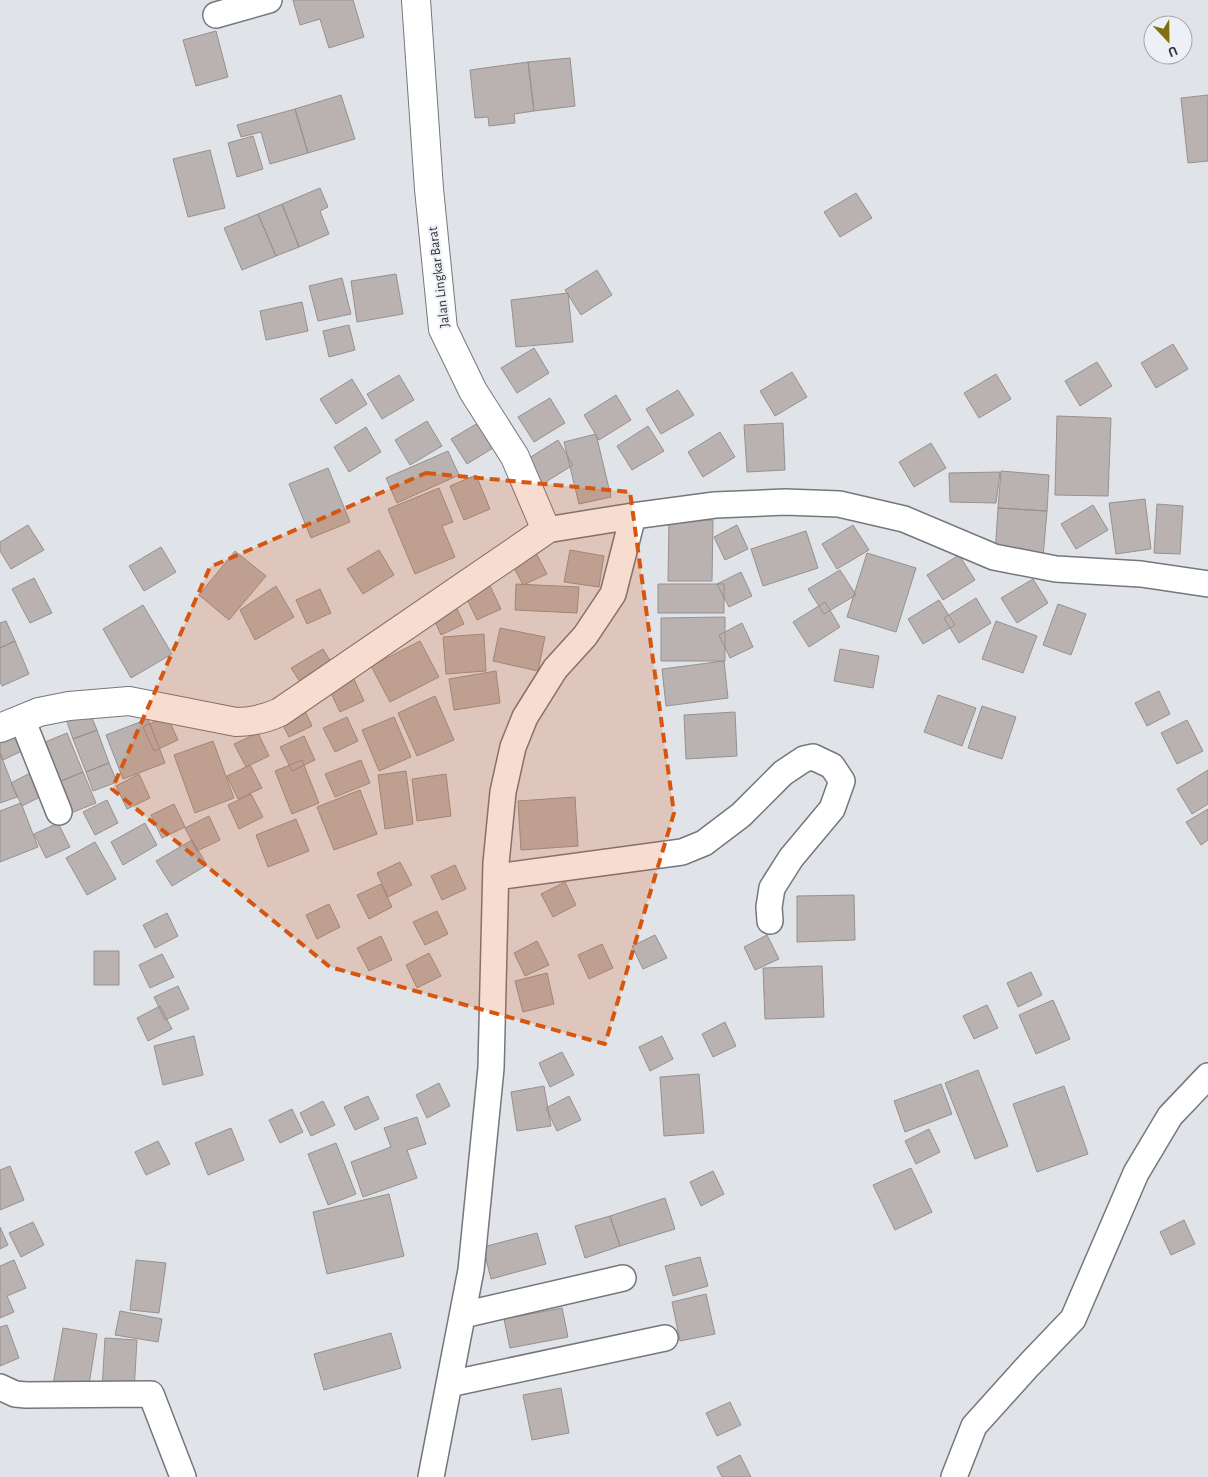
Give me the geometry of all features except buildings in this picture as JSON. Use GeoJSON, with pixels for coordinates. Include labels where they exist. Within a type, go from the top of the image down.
{"type":"FeatureCollection","features":[{"type":"Feature","properties":{"kind":"street"},"geometry":{"type":"LineString","coordinates":[[216,15],[269,0]]}},
{"type":"Feature","properties":{"kind":"street","name":"Jalan Lingkar Barat"},"geometry":{"type":"LineString","coordinates":[[416,0],[429,189],[443,329],[473,391],[515,457],[546,530]]}},
{"type":"Feature","properties":{"kind":"street"},"geometry":{"type":"LineString","coordinates":[[59,812],[11,724],[39,712],[69,706],[129,701],[236,722],[251,722],[266,718],[280,712],[546,530],[715,505],[785,502],[838,504],[904,519],[994,557],[1056,569],[1208,577]]}},
{"type":"Feature","properties":{"kind":"street"},"geometry":{"type":"LineString","coordinates":[[431,1477],[471,1270],[491,1068],[498,829],[503,792],[514,746],[524,717],[554,669],[585,636],[613,594],[633,516]]}},
{"type":"Feature","properties":{"kind":"street"},"geometry":{"type":"LineString","coordinates":[[496,877],[682,852],[704,843],[741,815],[783,773],[804,759],[813,757],[832,766],[842,781],[832,809],[791,858],[772,888],[769,907],[770,921]]}},
{"type":"Feature","properties":{"kind":"street"},"geometry":{"type":"LineString","coordinates":[[954,1477],[974,1426],[1028,1365],[1073,1319],[1136,1173],[1170,1116],[1208,1076]]}},
{"type":"Feature","properties":{"kind":"street"},"geometry":{"type":"LineString","coordinates":[[463,1314],[623,1278]]}},
{"type":"Feature","properties":{"kind":"street"},"geometry":{"type":"LineString","coordinates":[[449,1384],[665,1338]]}},
{"type":"Feature","properties":{"kind":"street"},"geometry":{"type":"LineString","coordinates":[[0,1387],[15,1394],[26,1395],[151,1394],[183,1477]]}},
{"type":"Feature","properties":{"kind":"highlighted area"},"geometry":{"type":"Polygon","coordinates":[[[426,473],[630,492],[674,813],[605,1044],[330,967],[112,789],[210,567],[426,473]]]}}]}
